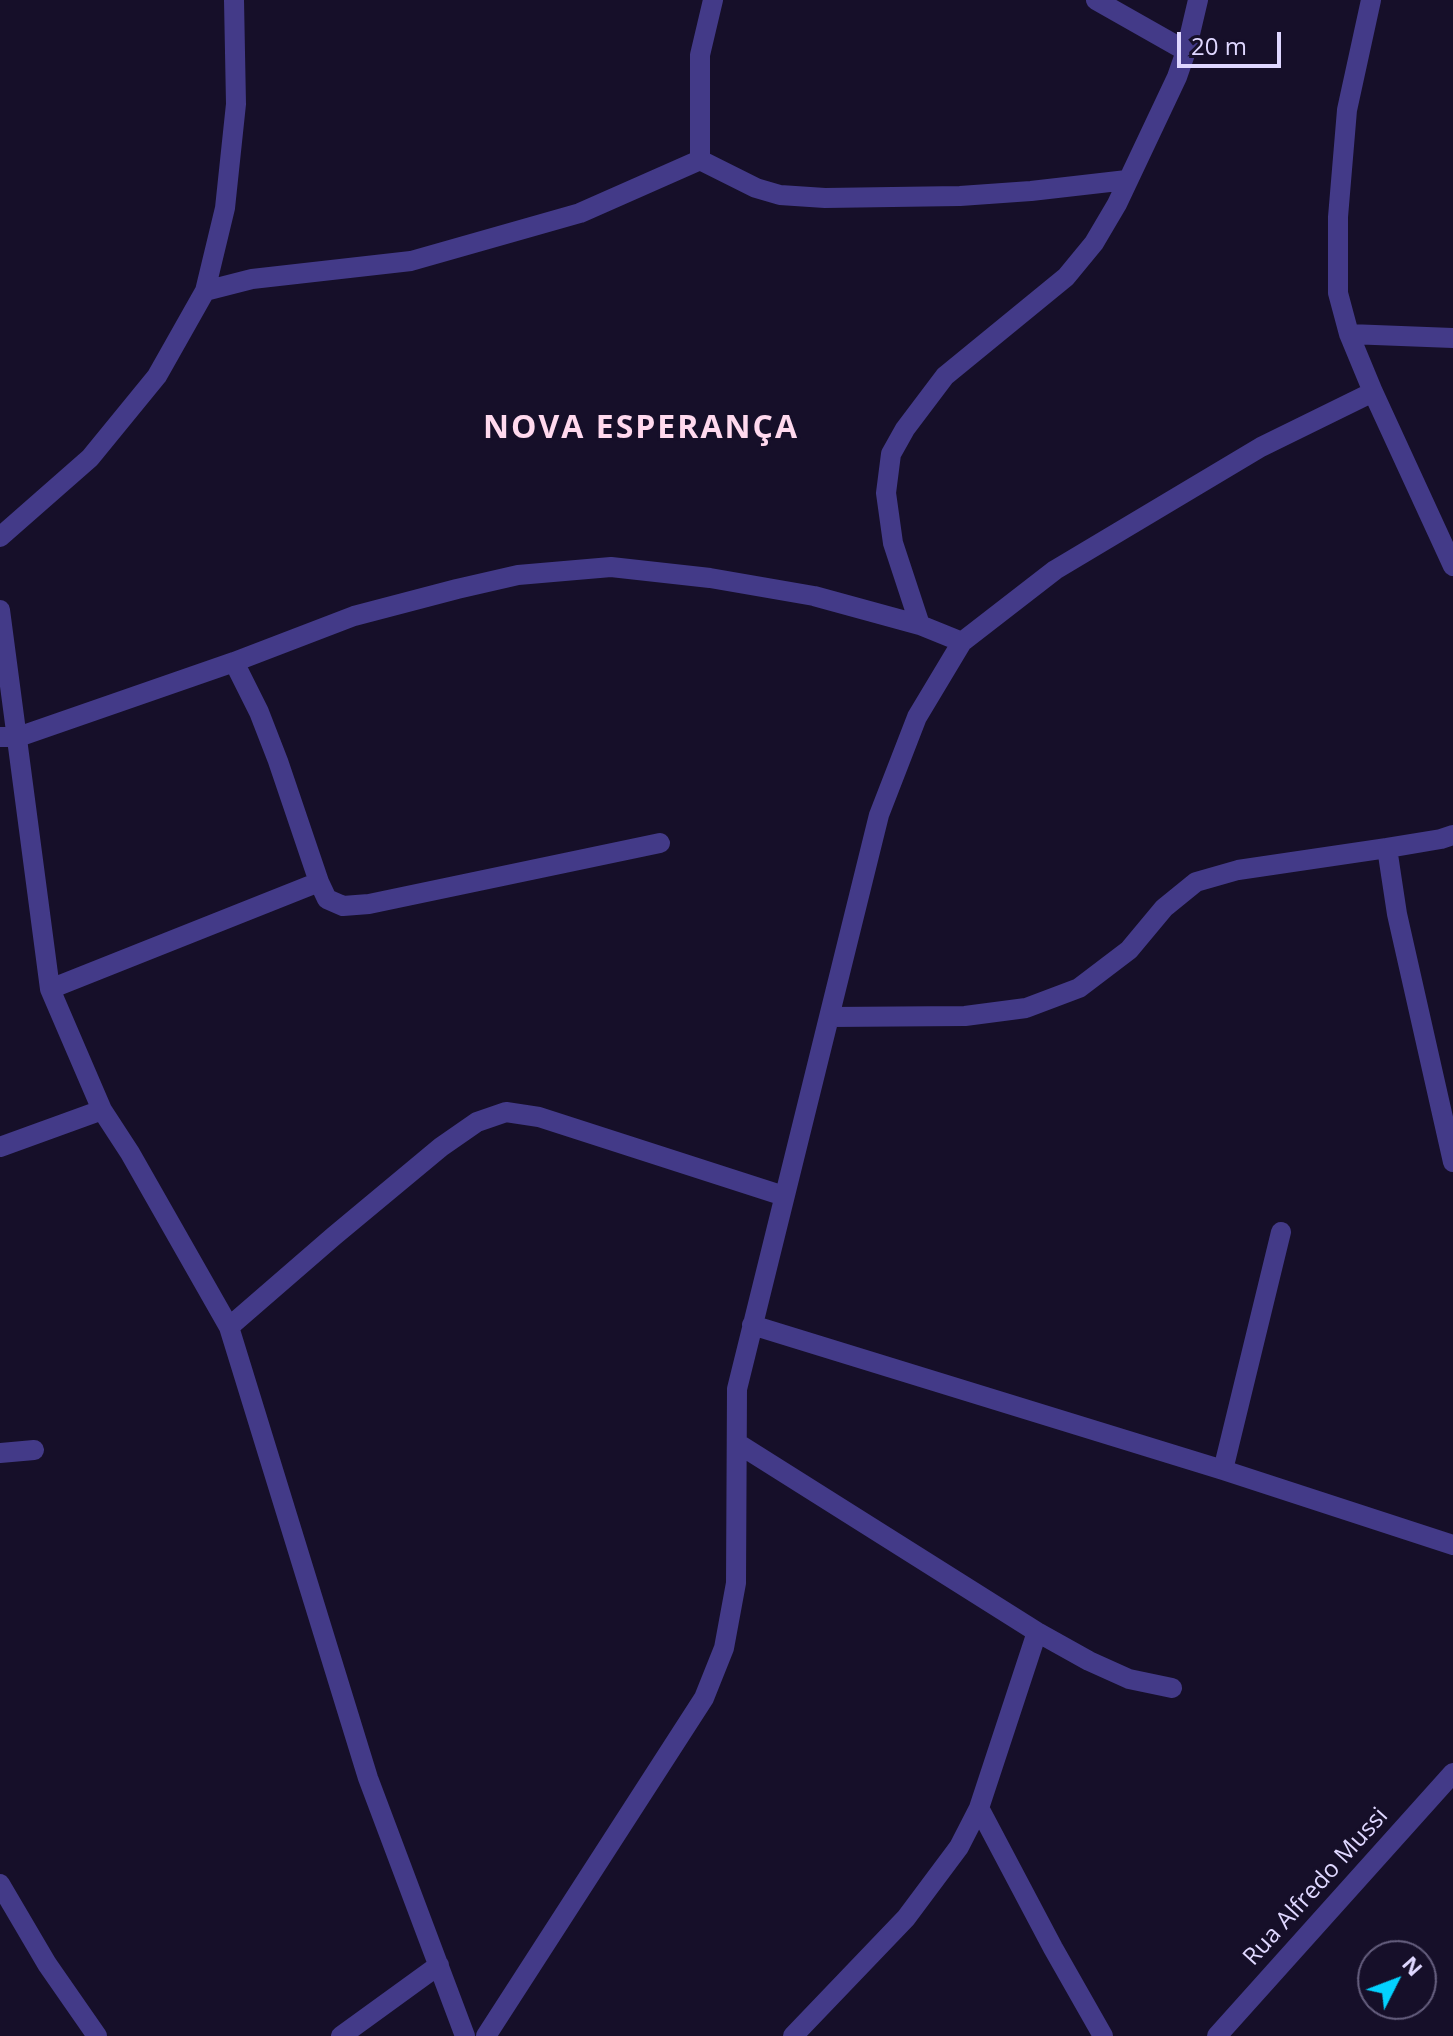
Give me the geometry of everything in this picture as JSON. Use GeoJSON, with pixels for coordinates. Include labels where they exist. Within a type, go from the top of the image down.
{"type":"FeatureCollection","features":[{"type":"Feature","properties":{"kind":"street"},"geometry":{"type":"LineString","coordinates":[[0,537],[90,458],[157,376],[205,291],[225,208],[235,119],[234,0]]}},
{"type":"Feature","properties":{"kind":"street"},"geometry":{"type":"LineString","coordinates":[[700,160],[700,55],[713,0]]}},
{"type":"Feature","properties":{"kind":"street"},"geometry":{"type":"LineString","coordinates":[[1096,0],[1186,51]]}},
{"type":"Feature","properties":{"kind":"street"},"geometry":{"type":"LineString","coordinates":[[920,625],[893,543],[886,493],[891,454],[905,429],[945,376],[1066,277],[1094,243],[1117,204],[1177,77],[1198,0]]}},
{"type":"Feature","properties":{"kind":"street"},"geometry":{"type":"LineString","coordinates":[[1371,0],[1347,110],[1338,217],[1338,293],[1349,334],[1373,392],[1453,566]]}},
{"type":"Feature","properties":{"kind":"street"},"geometry":{"type":"LineString","coordinates":[[205,291],[252,279],[411,261],[580,213],[700,160]]}},
{"type":"Feature","properties":{"kind":"street"},"geometry":{"type":"LineString","coordinates":[[700,160],[756,188],[780,195],[825,198],[960,196],[1127,180]]}},
{"type":"Feature","properties":{"kind":"street"},"geometry":{"type":"LineString","coordinates":[[1349,334],[1453,338]]}},
{"type":"Feature","properties":{"kind":"street"},"geometry":{"type":"LineString","coordinates":[[486,2036],[704,1698],[724,1648],[736,1583],[737,1389],[879,815],[917,717],[962,642],[1067,563],[1261,447],[1373,392]]}},
{"type":"Feature","properties":{"kind":"street"},"geometry":{"type":"LineString","coordinates":[[9,737],[234,662],[354,616],[518,575],[611,567],[710,578],[814,596],[920,625],[962,642]]}},
{"type":"Feature","properties":{"kind":"street"},"geometry":{"type":"LineString","coordinates":[[0,610],[9,737],[50,989],[102,1110],[130,1153],[229,1327],[368,1778],[465,2036]]}},
{"type":"Feature","properties":{"kind":"street"},"geometry":{"type":"LineString","coordinates":[[234,662],[264,725],[319,882],[327,899],[343,906],[369,904],[660,843]]}},
{"type":"Feature","properties":{"kind":"street"},"geometry":{"type":"LineString","coordinates":[[830,1017],[965,1016],[1026,1008],[1079,988],[1129,950],[1164,908],[1196,882],[1238,870],[1453,835]]}},
{"type":"Feature","properties":{"kind":"street"},"geometry":{"type":"LineString","coordinates":[[1387,848],[1397,914],[1453,1162]]}},
{"type":"Feature","properties":{"kind":"street"},"geometry":{"type":"LineString","coordinates":[[50,989],[319,882]]}},
{"type":"Feature","properties":{"kind":"street"},"geometry":{"type":"LineString","coordinates":[[0,1147],[102,1110]]}},
{"type":"Feature","properties":{"kind":"street"},"geometry":{"type":"LineString","coordinates":[[229,1327],[441,1147],[477,1122],[506,1112],[539,1117],[784,1196]]}},
{"type":"Feature","properties":{"kind":"street"},"geometry":{"type":"LineString","coordinates":[[1223,1470],[1281,1232]]}},
{"type":"Feature","properties":{"kind":"street"},"geometry":{"type":"LineString","coordinates":[[752,1325],[1223,1470],[1453,1545]]}},
{"type":"Feature","properties":{"kind":"street"},"geometry":{"type":"LineString","coordinates":[[737,1443],[1037,1632],[1129,1679],[1172,1688]]}},
{"type":"Feature","properties":{"kind":"street"},"geometry":{"type":"LineString","coordinates":[[0,1453],[34,1450]]}},
{"type":"Feature","properties":{"kind":"street"},"geometry":{"type":"LineString","coordinates":[[793,2036],[906,1918],[959,1847],[979,1808],[1037,1632]]}},
{"type":"Feature","properties":{"kind":"street","name":"Rua Alfredo Mussi"},"geometry":{"type":"LineString","coordinates":[[1217,2036],[1453,1773]]}},
{"type":"Feature","properties":{"kind":"street"},"geometry":{"type":"LineString","coordinates":[[979,1808],[1103,2036]]}},
{"type":"Feature","properties":{"kind":"street"},"geometry":{"type":"LineString","coordinates":[[0,1884],[47,1964],[97,2036]]}},
{"type":"Feature","properties":{"kind":"street"},"geometry":{"type":"LineString","coordinates":[[341,2036],[439,1965]]}},
{"type":"Feature","properties":{"kind":"district","name":"NOVA ESPERANÇA"},"geometry":{"type":"Point","coordinates":[641,429]}}]}
